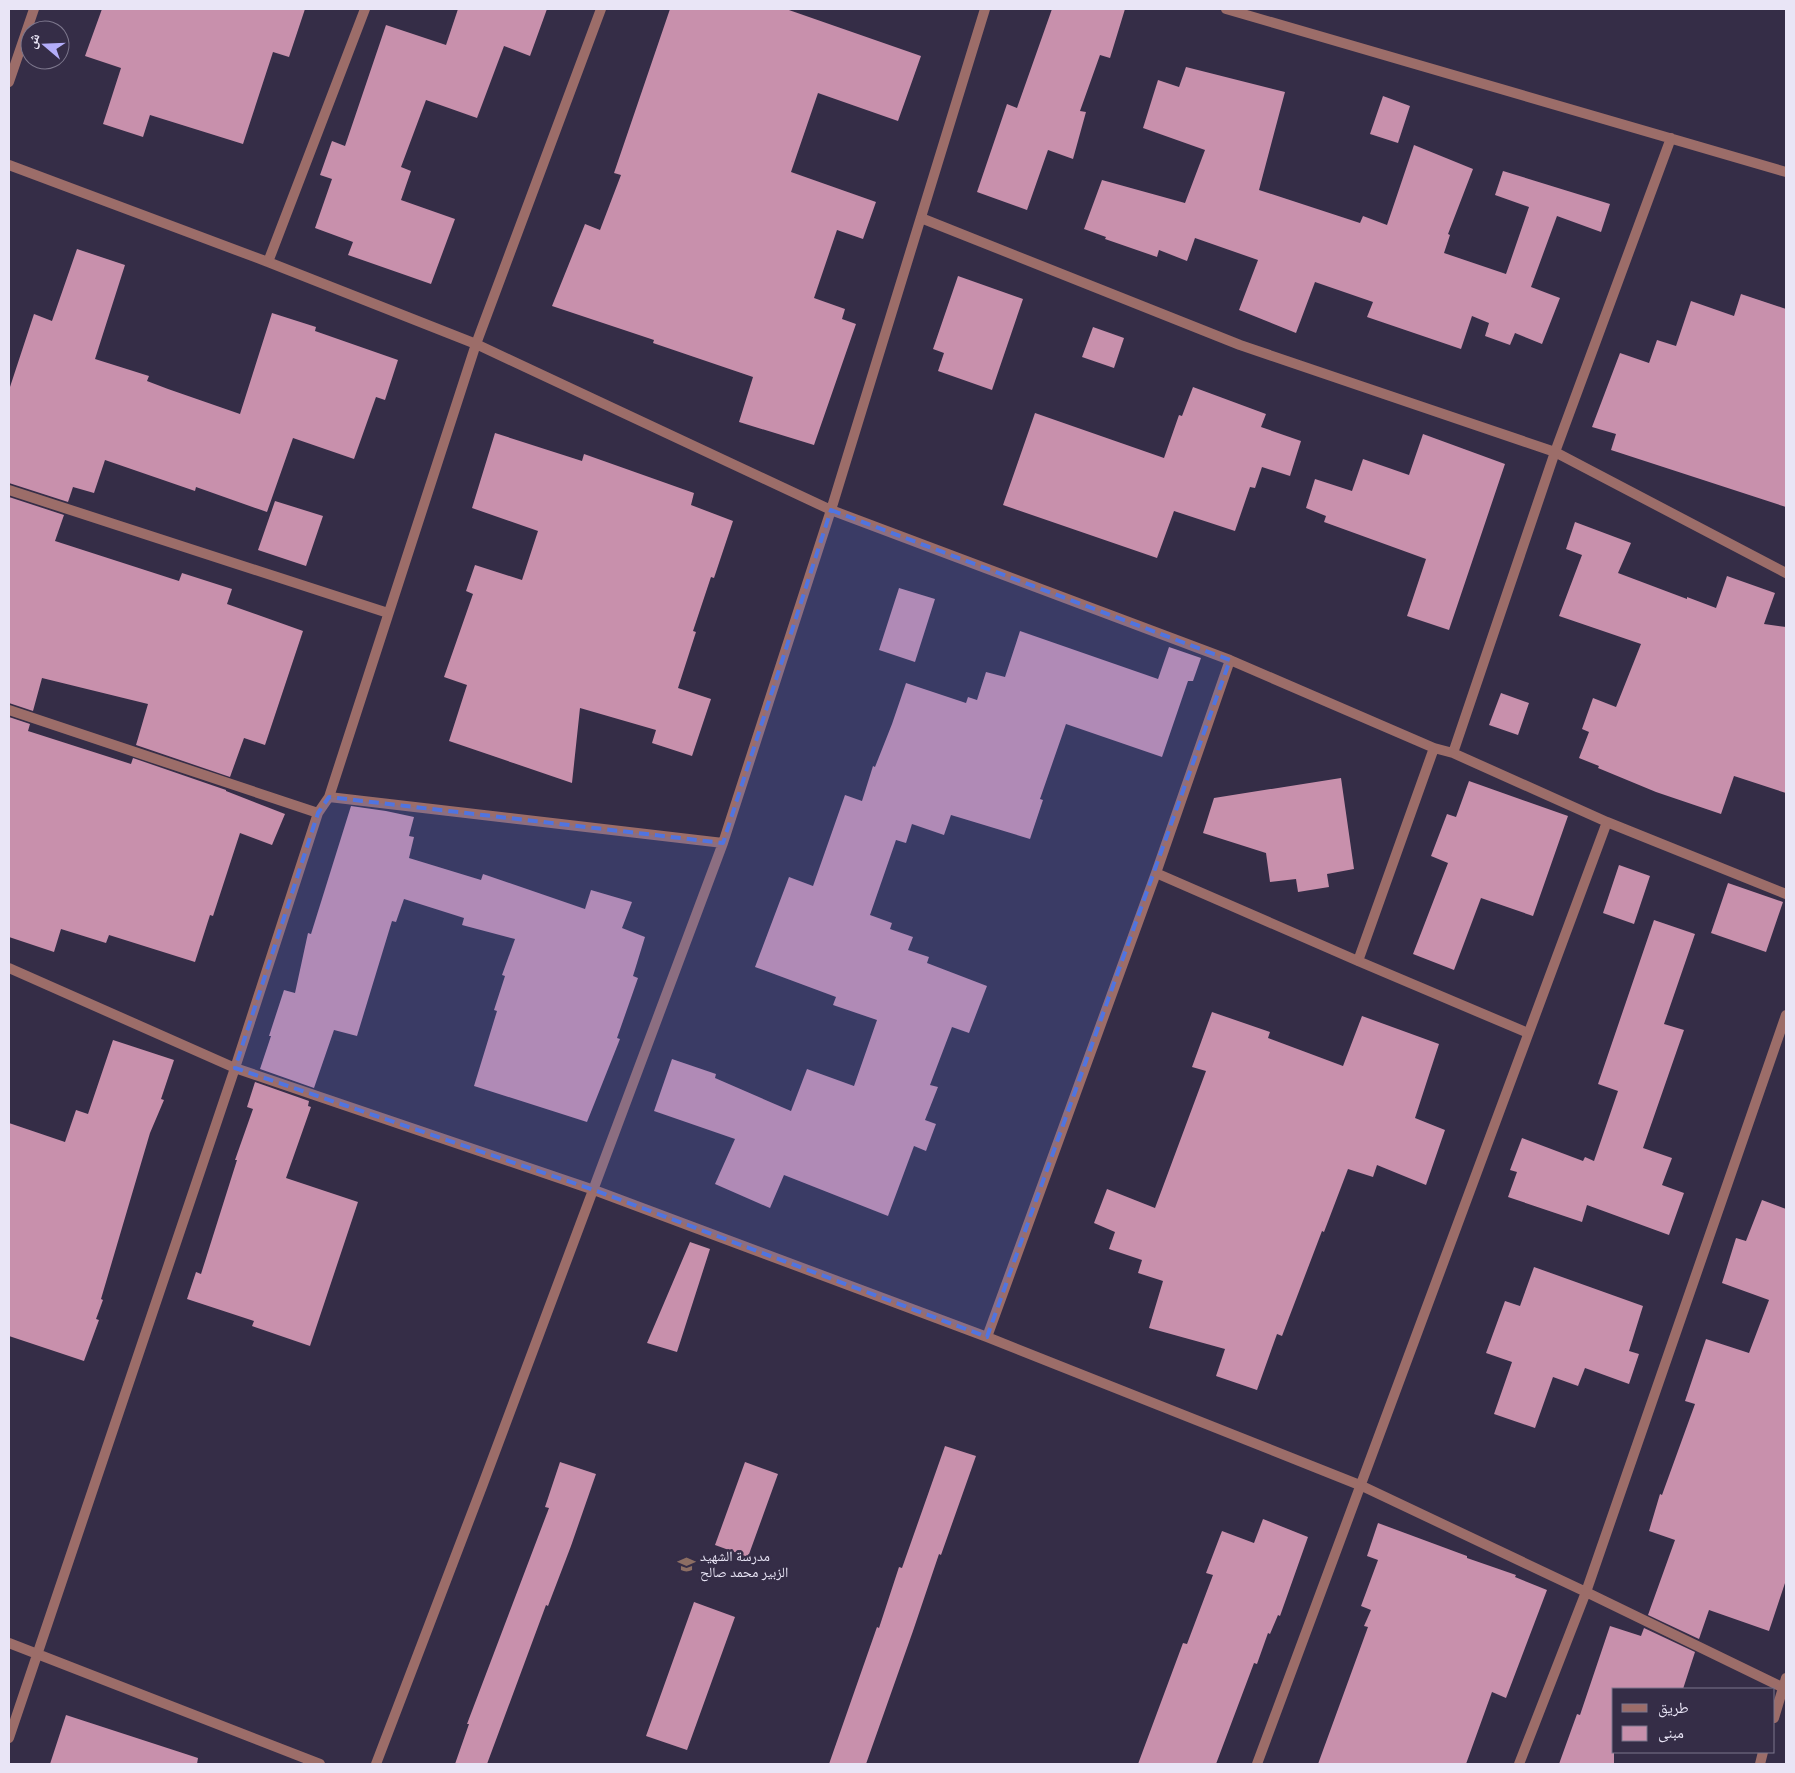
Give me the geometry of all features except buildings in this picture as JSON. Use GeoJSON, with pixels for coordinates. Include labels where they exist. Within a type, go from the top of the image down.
{"type":"FeatureCollection","features":[{"type":"Feature","properties":{"kind":"street"},"geometry":{"type":"LineString","coordinates":[[9,82],[34,9]]}},
{"type":"Feature","properties":{"kind":"street"},"geometry":{"type":"LineString","coordinates":[[268,262],[365,9]]}},
{"type":"Feature","properties":{"kind":"street"},"geometry":{"type":"LineString","coordinates":[[9,1738],[235,1068],[318,814],[329,798],[476,344],[601,9]]}},
{"type":"Feature","properties":{"kind":"street"},"geometry":{"type":"LineString","coordinates":[[376,1764],[594,1190],[723,843],[831,510],[985,9]]}},
{"type":"Feature","properties":{"kind":"street"},"geometry":{"type":"LineString","coordinates":[[1226,9],[1786,172]]}},
{"type":"Feature","properties":{"kind":"street"},"geometry":{"type":"LineString","coordinates":[[1454,753],[1554,452],[1671,138]]}},
{"type":"Feature","properties":{"kind":"street"},"geometry":{"type":"LineString","coordinates":[[9,165],[268,262],[476,344],[831,510],[1230,660],[1434,748],[1454,753],[1606,822],[1786,894]]}},
{"type":"Feature","properties":{"kind":"street"},"geometry":{"type":"LineString","coordinates":[[921,218],[1240,345],[1554,452],[1786,573]]}},
{"type":"Feature","properties":{"kind":"street"},"geometry":{"type":"LineString","coordinates":[[9,490],[388,614]]}},
{"type":"Feature","properties":{"kind":"street"},"geometry":{"type":"LineString","coordinates":[[987,1337],[1156,873],[1230,660]]}},
{"type":"Feature","properties":{"kind":"street"},"geometry":{"type":"LineString","coordinates":[[9,710],[318,814]]}},
{"type":"Feature","properties":{"kind":"street"},"geometry":{"type":"LineString","coordinates":[[1358,961],[1434,748]]}},
{"type":"Feature","properties":{"kind":"street"},"geometry":{"type":"LineString","coordinates":[[329,798],[723,843]]}},
{"type":"Feature","properties":{"kind":"street"},"geometry":{"type":"LineString","coordinates":[[1257,1764],[1362,1486],[1606,822]]}},
{"type":"Feature","properties":{"kind":"street"},"geometry":{"type":"LineString","coordinates":[[1156,873],[1528,1033]]}},
{"type":"Feature","properties":{"kind":"street"},"geometry":{"type":"LineString","coordinates":[[9,968],[235,1068],[594,1190],[987,1337],[1362,1486],[1785,1685],[1775,1715]]}},
{"type":"Feature","properties":{"kind":"street"},"geometry":{"type":"LineString","coordinates":[[1519,1764],[1586,1592],[1786,1015]]}},
{"type":"Feature","properties":{"kind":"street"},"geometry":{"type":"LineString","coordinates":[[9,1643],[320,1764]]}},
{"type":"Feature","properties":{"kind":"highlighted area"},"geometry":{"type":"Polygon","coordinates":[[[831,510],[1230,660],[987,1337],[594,1190],[235,1068],[318,813],[329,797],[723,843],[831,510]]]}},
{"type":"Feature","properties":{"kind":"place","name":"مدرسة الشهيد الزبير محمد صالح"},"geometry":{"type":"Point","coordinates":[686,1564]}}]}
